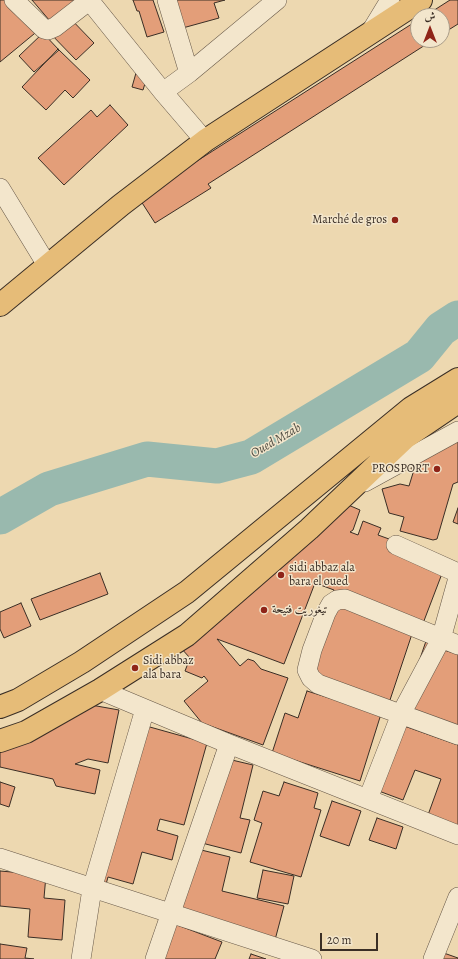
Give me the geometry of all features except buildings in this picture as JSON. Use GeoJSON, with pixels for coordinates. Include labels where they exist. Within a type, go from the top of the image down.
{"type":"FeatureCollection","features":[{"type":"Feature","properties":{"kind":"main road"},"geometry":{"type":"LineString","coordinates":[[0,305],[121,204],[206,141],[421,0]]}},
{"type":"Feature","properties":{"kind":"main road"},"geometry":{"type":"LineString","coordinates":[[0,707],[18,700],[82,662],[187,592],[411,408],[458,379]]}},
{"type":"Feature","properties":{"kind":"main road"},"geometry":{"type":"LineString","coordinates":[[0,741],[26,732],[100,690],[187,635],[309,529],[404,438],[458,402]]}},
{"type":"Feature","properties":{"kind":"street"},"geometry":{"type":"LineString","coordinates":[[14,0],[44,29],[48,30],[55,27],[90,0],[163,92],[206,141]]}},
{"type":"Feature","properties":{"kind":"street"},"geometry":{"type":"LineString","coordinates":[[167,0],[189,73]]}},
{"type":"Feature","properties":{"kind":"street"},"geometry":{"type":"LineString","coordinates":[[163,92],[189,73],[277,0]]}},
{"type":"Feature","properties":{"kind":"street"},"geometry":{"type":"LineString","coordinates":[[370,33],[390,0]]}},
{"type":"Feature","properties":{"kind":"street"},"geometry":{"type":"LineString","coordinates":[[0,188],[48,265]]}},
{"type":"Feature","properties":{"kind":"street"},"geometry":{"type":"LineString","coordinates":[[352,489],[458,431]]}},
{"type":"Feature","properties":{"kind":"street"},"geometry":{"type":"LineString","coordinates":[[396,545],[458,573]]}},
{"type":"Feature","properties":{"kind":"street"},"geometry":{"type":"LineString","coordinates":[[368,799],[401,714],[450,642],[458,578]]}},
{"type":"Feature","properties":{"kind":"street"},"geometry":{"type":"LineString","coordinates":[[450,642],[353,601],[345,599],[337,600],[331,604],[312,650],[307,670],[311,678],[318,684],[350,697],[458,735]]}},
{"type":"Feature","properties":{"kind":"street"},"geometry":{"type":"LineString","coordinates":[[100,690],[229,744],[458,835]]}},
{"type":"Feature","properties":{"kind":"street"},"geometry":{"type":"LineString","coordinates":[[81,959],[92,888],[145,709]]}},
{"type":"Feature","properties":{"kind":"street"},"geometry":{"type":"LineString","coordinates":[[155,959],[229,744]]}},
{"type":"Feature","properties":{"kind":"street"},"geometry":{"type":"LineString","coordinates":[[0,858],[312,959]]}},
{"type":"Feature","properties":{"kind":"street"},"geometry":{"type":"LineString","coordinates":[[434,959],[458,897]]}},
{"type":"Feature","properties":{"kind":"waterway","name":"Oued Mzab"},"geometry":{"type":"LineString","coordinates":[[0,517],[49,489],[147,459],[217,466],[251,457],[419,356],[441,329],[458,318]]}},
{"type":"Feature","properties":{"kind":"place","name":"Marché de gros"},"geometry":{"type":"Point","coordinates":[395,220]}},
{"type":"Feature","properties":{"kind":"place","name":"PROSPORT"},"geometry":{"type":"Point","coordinates":[437,469]}},
{"type":"Feature","properties":{"kind":"place","name":"sidi abbaz ala bara el oued"},"geometry":{"type":"Point","coordinates":[281,575]}},
{"type":"Feature","properties":{"kind":"place","name":"تيغوريت فتيحة"},"geometry":{"type":"Point","coordinates":[264,610]}},
{"type":"Feature","properties":{"kind":"place","name":"Sidi abbaz ala bara"},"geometry":{"type":"Point","coordinates":[135,668]}}]}
